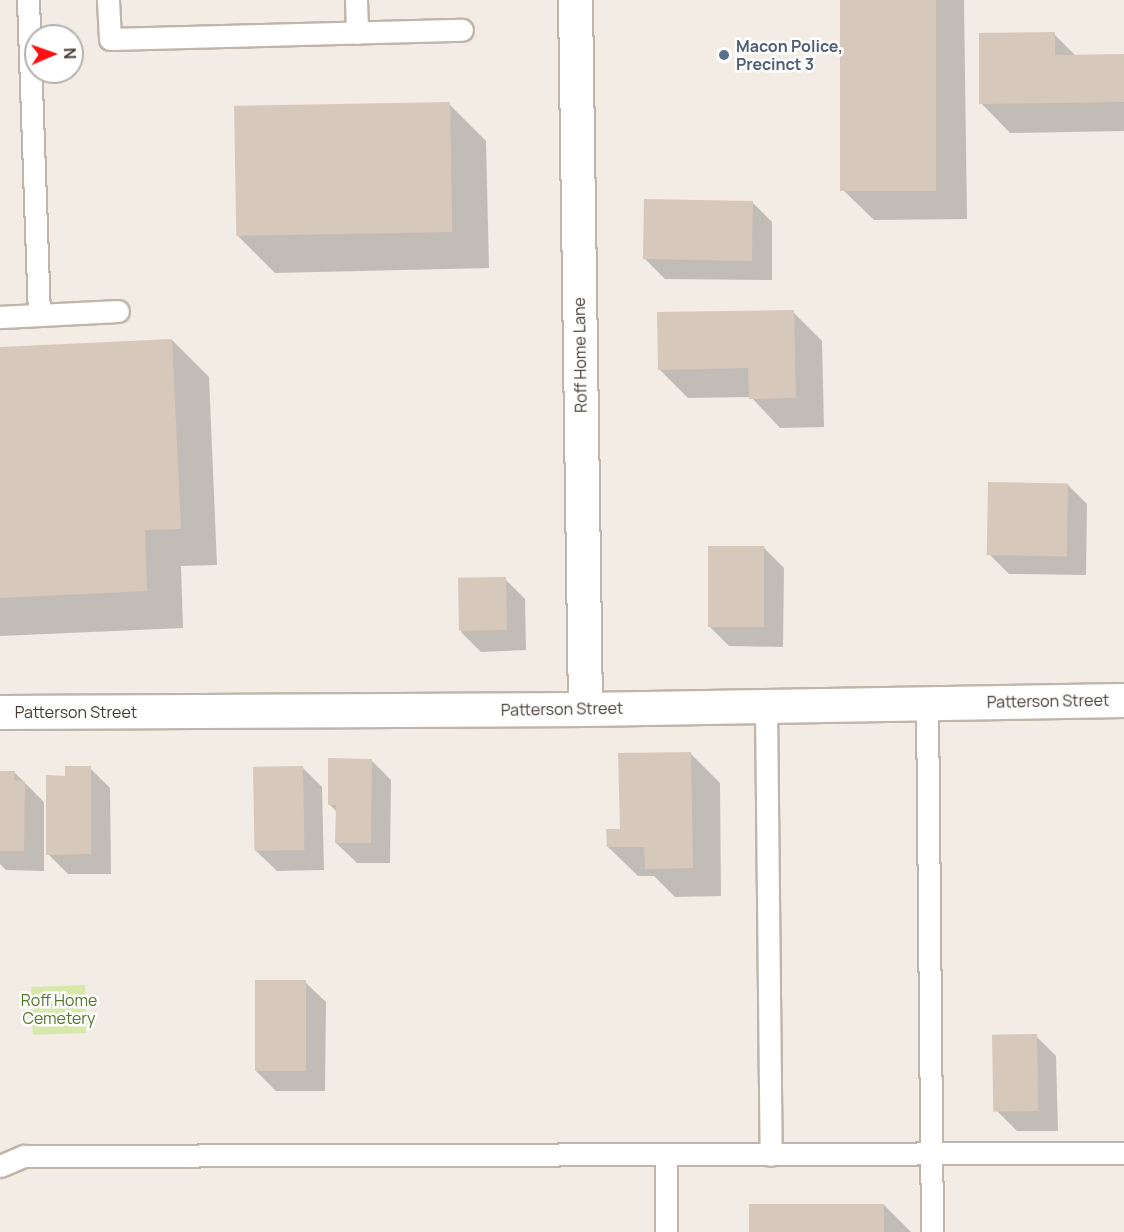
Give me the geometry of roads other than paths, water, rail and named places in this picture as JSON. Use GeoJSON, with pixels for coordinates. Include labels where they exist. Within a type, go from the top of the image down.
{"type":"FeatureCollection","features":[{"type":"Feature","properties":{"kind":"street","name":"Roff Home Lane"},"geometry":{"type":"LineString","coordinates":[[575,0],[585,709]]}},
{"type":"Feature","properties":{"kind":"street","name":"Patterson Street"},"geometry":{"type":"LineString","coordinates":[[0,712],[585,709],[1124,700]]}},
{"type":"Feature","properties":{"kind":"lane"},"geometry":{"type":"LineString","coordinates":[[28,0],[39,315]]}},
{"type":"Feature","properties":{"kind":"lane"},"geometry":{"type":"LineString","coordinates":[[108,0],[110,39],[462,30]]}},
{"type":"Feature","properties":{"kind":"lane"},"geometry":{"type":"LineString","coordinates":[[356,0],[357,33]]}},
{"type":"Feature","properties":{"kind":"lane"},"geometry":{"type":"LineString","coordinates":[[0,317],[118,311]]}},
{"type":"Feature","properties":{"kind":"lane"},"geometry":{"type":"LineString","coordinates":[[927,703],[932,1232]]}},
{"type":"Feature","properties":{"kind":"lane"},"geometry":{"type":"LineString","coordinates":[[766,706],[771,1155]]}},
{"type":"Feature","properties":{"kind":"lane"},"geometry":{"type":"LineString","coordinates":[[0,1166],[24,1156],[1124,1153]]}},
{"type":"Feature","properties":{"kind":"lane"},"geometry":{"type":"LineString","coordinates":[[666,1156],[666,1232]]}},
{"type":"Feature","properties":{"kind":"place","name":"Macon Police, Precinct 3"},"geometry":{"type":"Point","coordinates":[724,55]}},
{"type":"Feature","properties":{"kind":"park label","name":"Roff Home Cemetery"},"geometry":{"type":"Point","coordinates":[59,1009]}}]}
